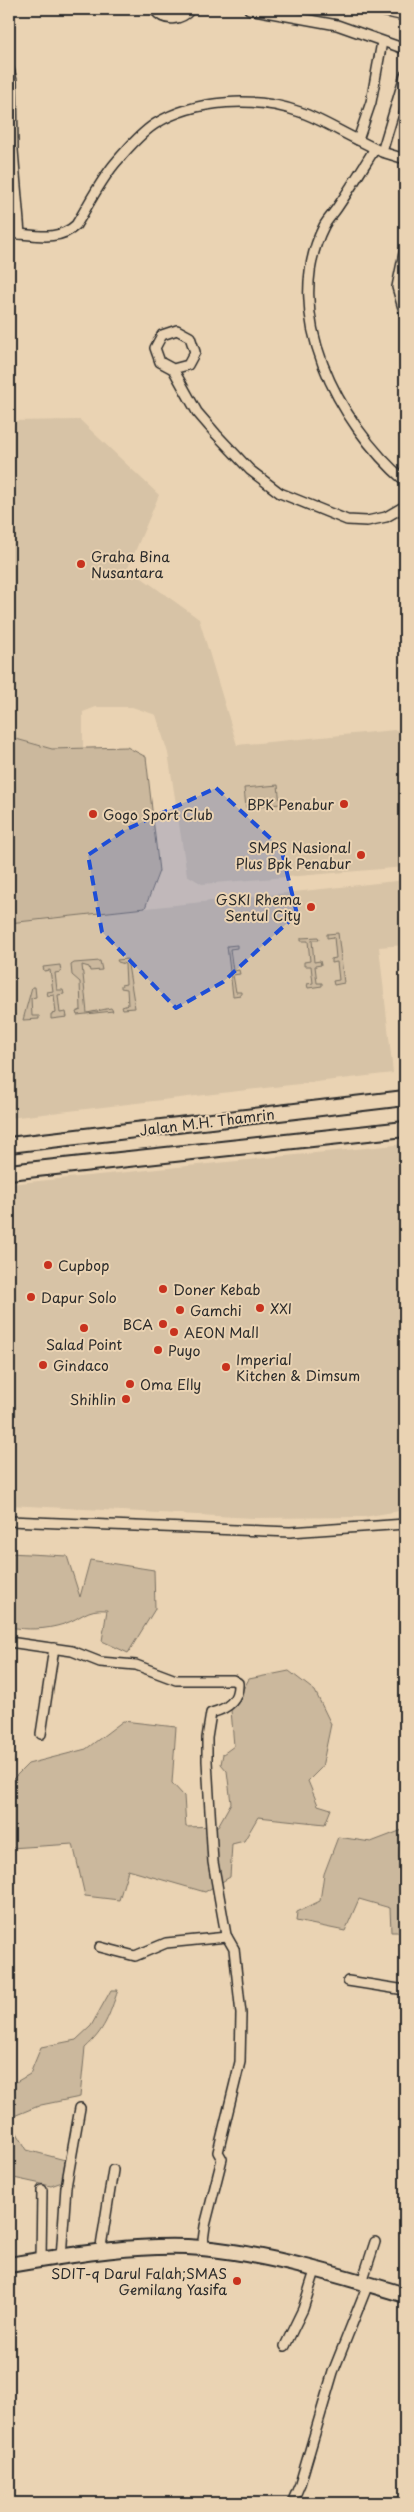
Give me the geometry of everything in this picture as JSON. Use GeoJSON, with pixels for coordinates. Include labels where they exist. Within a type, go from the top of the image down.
{"type":"FeatureCollection","features":[{"type":"Feature","properties":{"kind":"main road","name":"Jalan M.H. Thamrin"},"geometry":{"type":"LineString","coordinates":[[9,1145],[405,1098]]}},
{"type":"Feature","properties":{"kind":"main road","name":"Jalan M.H. Thamrin"},"geometry":{"type":"LineString","coordinates":[[9,1172],[405,1130]]}},
{"type":"Feature","properties":{"kind":"main road"},"geometry":{"type":"LineString","coordinates":[[9,2265],[61,2257],[156,2247],[202,2248],[239,2254],[315,2271],[405,2295]]}},
{"type":"Feature","properties":{"kind":"street"},"geometry":{"type":"LineString","coordinates":[[154,9],[166,18],[175,19],[184,16],[191,9]]}},
{"type":"Feature","properties":{"kind":"street"},"geometry":{"type":"LineString","coordinates":[[249,9],[337,25],[405,49]]}},
{"type":"Feature","properties":{"kind":"street"},"geometry":{"type":"LineString","coordinates":[[373,9],[405,16]]}},
{"type":"Feature","properties":{"kind":"street"},"geometry":{"type":"LineString","coordinates":[[358,140],[371,102],[382,42]]}},
{"type":"Feature","properties":{"kind":"street"},"geometry":{"type":"LineString","coordinates":[[9,69],[12,81],[11,150],[20,234]]}},
{"type":"Feature","properties":{"kind":"street"},"geometry":{"type":"LineString","coordinates":[[405,75],[378,151],[324,226],[307,285],[311,320],[317,346],[343,409],[357,429],[405,481]]}},
{"type":"Feature","properties":{"kind":"street"},"geometry":{"type":"LineString","coordinates":[[9,233],[53,236],[70,231],[76,225],[116,163],[133,143],[155,124],[187,110],[210,105],[244,102],[273,105],[299,111],[378,151],[405,159]]}},
{"type":"Feature","properties":{"kind":"street"},"geometry":{"type":"LineString","coordinates":[[405,248],[397,287],[405,315]]}},
{"type":"Feature","properties":{"kind":"street"},"geometry":{"type":"LineString","coordinates":[[173,369],[188,365],[195,352],[190,337],[177,330],[162,334],[155,348],[160,362],[173,369],[198,412],[216,434],[250,470],[280,493],[347,520],[367,521],[386,516],[405,506]]}},
{"type":"Feature","properties":{"kind":"street"},"geometry":{"type":"LineString","coordinates":[[9,1521],[290,1532],[404,1523]]}},
{"type":"Feature","properties":{"kind":"street"},"geometry":{"type":"LineString","coordinates":[[9,1642],[72,1651],[100,1662],[136,1665],[176,1680],[233,1680],[238,1683],[232,1703],[224,1710],[211,1712],[206,1738],[213,1862],[227,1937],[234,1949],[240,1998],[240,2062],[218,2152],[222,2159],[205,2226],[202,2248]]}},
{"type":"Feature","properties":{"kind":"street"},"geometry":{"type":"LineString","coordinates":[[41,1734],[54,1648]]}},
{"type":"Feature","properties":{"kind":"street"},"geometry":{"type":"LineString","coordinates":[[100,1947],[135,1956],[166,1943],[227,1937]]}},
{"type":"Feature","properties":{"kind":"street"},"geometry":{"type":"LineString","coordinates":[[348,1982],[405,1990]]}},
{"type":"Feature","properties":{"kind":"street"},"geometry":{"type":"LineString","coordinates":[[61,2257],[66,2187],[80,2108]]}},
{"type":"Feature","properties":{"kind":"street"},"geometry":{"type":"LineString","coordinates":[[100,2253],[113,2170]]}},
{"type":"Feature","properties":{"kind":"street"},"geometry":{"type":"LineString","coordinates":[[41,2260],[42,2190]]}},
{"type":"Feature","properties":{"kind":"street"},"geometry":{"type":"LineString","coordinates":[[292,2503],[300,2484],[333,2372],[365,2283],[375,2242]]}},
{"type":"Feature","properties":{"kind":"street"},"geometry":{"type":"LineString","coordinates":[[285,2346],[303,2309],[315,2271]]}},
{"type":"Feature","properties":{"kind":"highlighted area"},"geometry":{"type":"Polygon","coordinates":[[[216,788],[281,848],[297,914],[223,982],[176,1008],[102,932],[88,855],[125,830],[216,788]]]}},
{"type":"Feature","properties":{"kind":"shaded area"},"geometry":{"type":"Polygon","coordinates":[[[80,420],[159,495],[128,568],[199,619],[237,745],[405,729],[405,867],[202,884],[187,875],[168,753],[156,715],[132,707],[96,707],[83,712],[83,748],[52,749],[9,737],[9,421],[80,420]]]}},
{"type":"Feature","properties":{"kind":"shaded area","name":"Gogo Sport Club"},"geometry":{"type":"Polygon","coordinates":[[[9,737],[52,749],[127,747],[146,757],[159,871],[145,908],[9,923],[9,737]]]}},
{"type":"Feature","properties":{"kind":"shaded area"},"geometry":{"type":"Polygon","coordinates":[[[278,785],[280,804],[246,808],[244,788],[278,785]]]}},
{"type":"Feature","properties":{"kind":"shaded area"},"geometry":{"type":"Polygon","coordinates":[[[405,880],[405,945],[379,947],[393,1073],[9,1118],[9,923],[405,880]]]}},
{"type":"Feature","properties":{"kind":"shaded area"},"geometry":{"type":"Polygon","coordinates":[[[338,933],[344,983],[334,985],[333,981],[339,980],[337,962],[331,963],[331,959],[336,958],[334,937],[327,938],[327,934],[338,933]]]}},
{"type":"Feature","properties":{"kind":"shaded area"},"geometry":{"type":"Polygon","coordinates":[[[318,937],[319,940],[312,940],[314,962],[320,961],[321,965],[315,966],[317,983],[322,983],[322,986],[308,988],[307,984],[313,983],[311,966],[304,966],[304,962],[310,961],[308,941],[301,941],[301,938],[318,937]]]}},
{"type":"Feature","properties":{"kind":"shaded area"},"geometry":{"type":"Polygon","coordinates":[[[237,945],[237,948],[230,949],[233,971],[239,970],[240,974],[233,975],[236,992],[241,992],[241,995],[233,996],[227,946],[237,945]]]}},
{"type":"Feature","properties":{"kind":"shaded area"},"geometry":{"type":"Polygon","coordinates":[[[127,959],[135,1008],[123,1009],[122,1007],[128,1005],[127,989],[121,988],[121,985],[126,984],[125,964],[117,960],[127,959]]]}},
{"type":"Feature","properties":{"kind":"shaded area"},"geometry":{"type":"Polygon","coordinates":[[[100,961],[102,970],[90,971],[89,967],[82,965],[87,1013],[111,1008],[113,1011],[77,1015],[76,1012],[81,1010],[80,982],[72,975],[71,965],[74,963],[100,961]]]}},
{"type":"Feature","properties":{"kind":"shaded area"},"geometry":{"type":"Polygon","coordinates":[[[60,965],[61,972],[55,973],[57,990],[63,990],[64,994],[58,995],[60,1013],[66,1012],[67,1017],[51,1019],[51,1014],[56,1013],[54,995],[48,996],[47,992],[53,991],[50,970],[44,971],[43,967],[60,965]]]}},
{"type":"Feature","properties":{"kind":"shaded area"},"geometry":{"type":"Polygon","coordinates":[[[32,987],[35,987],[36,997],[31,998],[32,1016],[39,1016],[39,1019],[23,1020],[32,987]]]}},
{"type":"Feature","properties":{"kind":"shaded area"},"geometry":{"type":"Polygon","coordinates":[[[405,1144],[405,1510],[364,1517],[254,1518],[9,1505],[9,1184],[405,1144]]]}},
{"type":"Feature","properties":{"kind":"shaded area"},"geometry":{"type":"Polygon","coordinates":[[[9,1553],[67,1556],[80,1597],[90,1560],[154,1570],[155,1609],[128,1653],[102,1641],[107,1610],[94,1610],[70,1622],[50,1627],[29,1629],[9,1627],[9,1553]]]}},
{"type":"Feature","properties":{"kind":"shaded area"},"geometry":{"type":"Polygon","coordinates":[[[289,1671],[315,1691],[331,1724],[322,1767],[308,1781],[318,1805],[331,1809],[325,1824],[258,1817],[244,1841],[232,1844],[230,1877],[205,1892],[128,1870],[119,1900],[85,1896],[73,1844],[10,1848],[9,1783],[28,1764],[86,1749],[123,1721],[176,1727],[172,1783],[184,1796],[186,1827],[218,1826],[231,1803],[227,1771],[221,1764],[223,1754],[234,1746],[231,1710],[249,1679],[289,1671]]]}},
{"type":"Feature","properties":{"kind":"shaded area"},"geometry":{"type":"Polygon","coordinates":[[[405,1829],[405,1844],[399,1847],[399,1858],[405,1862],[405,1932],[391,1932],[390,1908],[359,1899],[345,1931],[296,1921],[297,1912],[320,1901],[324,1874],[338,1837],[371,1842],[405,1829]]]}},
{"type":"Feature","properties":{"kind":"shaded area"},"geometry":{"type":"Polygon","coordinates":[[[111,1990],[118,1990],[109,2015],[102,2029],[85,2048],[80,2097],[41,2105],[9,2118],[9,2086],[30,2074],[41,2047],[76,2040],[91,2026],[111,1990]]]}},
{"type":"Feature","properties":{"kind":"shaded area"},"geometry":{"type":"Polygon","coordinates":[[[13,2126],[27,2150],[65,2160],[62,2182],[51,2186],[9,2177],[9,2133],[13,2126]]]}},
{"type":"Feature","properties":{"kind":"place","name":"Graha Bina Nusantara"},"geometry":{"type":"Point","coordinates":[81,564]}},
{"type":"Feature","properties":{"kind":"place","name":"BPK Penabur"},"geometry":{"type":"Point","coordinates":[344,804]}},
{"type":"Feature","properties":{"kind":"place","name":"Gogo Sport Club"},"geometry":{"type":"Point","coordinates":[93,814]}},
{"type":"Feature","properties":{"kind":"place","name":"SMPS Nasional Plus Bpk Penabur"},"geometry":{"type":"Point","coordinates":[361,855]}},
{"type":"Feature","properties":{"kind":"place","name":"GSKI Rhema Sentul City"},"geometry":{"type":"Point","coordinates":[311,907]}},
{"type":"Feature","properties":{"kind":"place","name":"Cupbop"},"geometry":{"type":"Point","coordinates":[48,1265]}},
{"type":"Feature","properties":{"kind":"place","name":"Doner Kebab"},"geometry":{"type":"Point","coordinates":[163,1289]}},
{"type":"Feature","properties":{"kind":"place","name":"Dapur Solo"},"geometry":{"type":"Point","coordinates":[31,1297]}},
{"type":"Feature","properties":{"kind":"place","name":"XXI"},"geometry":{"type":"Point","coordinates":[260,1308]}},
{"type":"Feature","properties":{"kind":"place","name":"Gamchi"},"geometry":{"type":"Point","coordinates":[180,1310]}},
{"type":"Feature","properties":{"kind":"place","name":"BCA"},"geometry":{"type":"Point","coordinates":[163,1324]}},
{"type":"Feature","properties":{"kind":"place","name":"Salad Point"},"geometry":{"type":"Point","coordinates":[84,1328]}},
{"type":"Feature","properties":{"kind":"place","name":"AEON Mall"},"geometry":{"type":"Point","coordinates":[174,1332]}},
{"type":"Feature","properties":{"kind":"place","name":"Puyo"},"geometry":{"type":"Point","coordinates":[158,1350]}},
{"type":"Feature","properties":{"kind":"place","name":"Gindaco"},"geometry":{"type":"Point","coordinates":[43,1365]}},
{"type":"Feature","properties":{"kind":"place","name":"Imperial Kitchen & Dimsum"},"geometry":{"type":"Point","coordinates":[226,1367]}},
{"type":"Feature","properties":{"kind":"place","name":"Oma Elly"},"geometry":{"type":"Point","coordinates":[130,1384]}},
{"type":"Feature","properties":{"kind":"place","name":"Shihlin"},"geometry":{"type":"Point","coordinates":[126,1399]}},
{"type":"Feature","properties":{"kind":"place","name":"SDIT-q Darul Falah;SMAS Gemilang Yasifa"},"geometry":{"type":"Point","coordinates":[237,2281]}}]}
